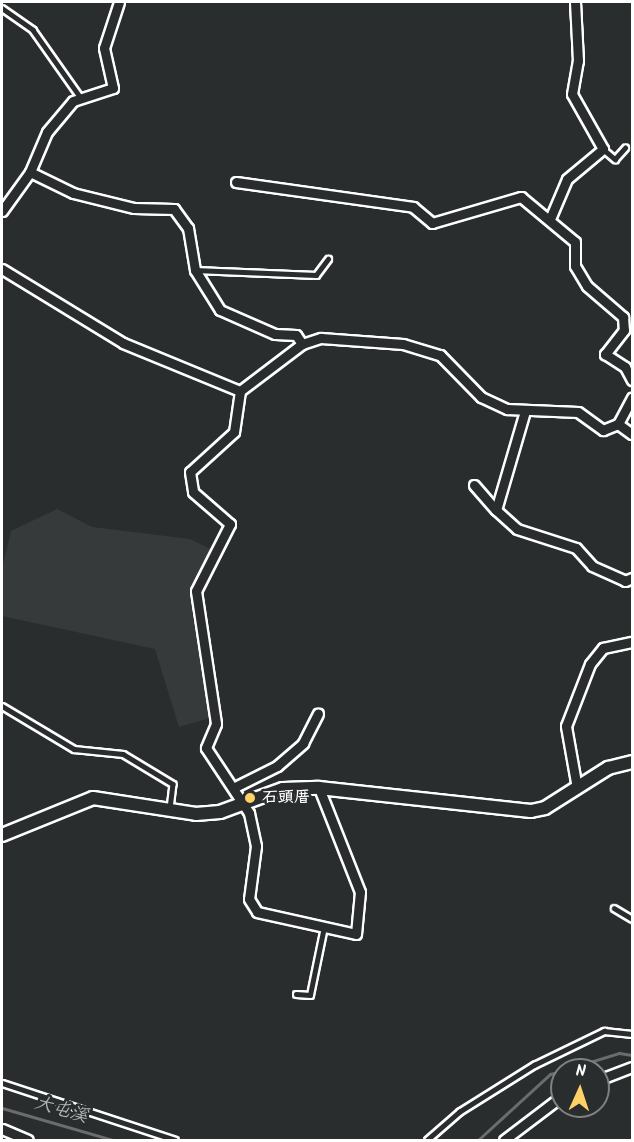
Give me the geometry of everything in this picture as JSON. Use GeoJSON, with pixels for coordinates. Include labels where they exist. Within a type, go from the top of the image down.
{"type":"FeatureCollection","features":[{"type":"Feature","properties":{"kind":"street"},"geometry":{"type":"LineString","coordinates":[[2,211],[30,172],[46,132],[81,98],[113,88],[104,48],[119,2]]}},
{"type":"Feature","properties":{"kind":"street"},"geometry":{"type":"LineString","coordinates":[[550,219],[567,179],[603,148],[572,94],[578,61],[575,2]]}},
{"type":"Feature","properties":{"kind":"street"},"geometry":{"type":"LineString","coordinates":[[30,172],[73,193],[134,208],[174,209],[188,228],[195,270],[220,310],[275,334],[296,335],[302,344]]}},
{"type":"Feature","properties":{"kind":"street"},"geometry":{"type":"LineString","coordinates":[[236,182],[413,207],[432,223],[521,197],[575,242],[575,266],[587,286],[623,317],[624,330],[605,354],[625,367],[633,380]]}},
{"type":"Feature","properties":{"kind":"street"},"geometry":{"type":"LineString","coordinates":[[2,269],[123,343],[240,391]]}},
{"type":"Feature","properties":{"kind":"street"},"geometry":{"type":"LineString","coordinates":[[319,788],[360,892],[356,934],[257,912],[249,899],[256,846],[245,805],[235,787],[206,748],[216,724],[195,605],[196,591],[230,524],[193,492],[190,472],[234,432],[240,391],[302,344],[321,338],[403,344],[440,355],[481,397],[525,411],[578,412],[603,430],[618,424],[633,398]]}},
{"type":"Feature","properties":{"kind":"street"},"geometry":{"type":"LineString","coordinates":[[496,510],[525,411]]}},
{"type":"Feature","properties":{"kind":"street"},"geometry":{"type":"LineString","coordinates":[[618,424],[633,434]]}},
{"type":"Feature","properties":{"kind":"street"},"geometry":{"type":"LineString","coordinates":[[474,485],[496,510],[518,529],[576,548],[591,566],[625,581],[633,578]]}},
{"type":"Feature","properties":{"kind":"street"},"geometry":{"type":"LineString","coordinates":[[578,788],[566,726],[590,664],[603,648],[633,642]]}},
{"type":"Feature","properties":{"kind":"street"},"geometry":{"type":"LineString","coordinates":[[235,787],[277,766],[303,743],[318,714]]}},
{"type":"Feature","properties":{"kind":"street"},"geometry":{"type":"LineString","coordinates":[[2,835],[93,798],[170,810],[220,812],[245,805],[283,789],[319,788],[517,811],[545,808],[608,768],[633,762]]}},
{"type":"Feature","properties":{"kind":"street"},"geometry":{"type":"LineString","coordinates":[[610,1076],[633,1067]]}},
{"type":"Feature","properties":{"kind":"street"},"geometry":{"type":"LineString","coordinates":[[504,1140],[550,1105]]}},
{"type":"Feature","properties":{"kind":"street"},"geometry":{"type":"LineString","coordinates":[[2,1129],[28,1140]]}},
{"type":"Feature","properties":{"kind":"lane"},"geometry":{"type":"LineString","coordinates":[[2,8],[33,30],[81,98]]}},
{"type":"Feature","properties":{"kind":"lane"},"geometry":{"type":"LineString","coordinates":[[603,148],[615,159],[625,148]]}},
{"type":"Feature","properties":{"kind":"lane"},"geometry":{"type":"LineString","coordinates":[[195,270],[316,275],[328,259]]}},
{"type":"Feature","properties":{"kind":"lane"},"geometry":{"type":"LineString","coordinates":[[2,706],[74,749],[123,754],[173,784],[170,810]]}},
{"type":"Feature","properties":{"kind":"lane"},"geometry":{"type":"LineString","coordinates":[[614,908],[633,919]]}},
{"type":"Feature","properties":{"kind":"lane"},"geometry":{"type":"LineString","coordinates":[[296,994],[310,995],[324,927]]}},
{"type":"Feature","properties":{"kind":"lane"},"geometry":{"type":"LineString","coordinates":[[427,1140],[459,1112],[534,1065],[604,1031],[633,1034]]}},
{"type":"Feature","properties":{"kind":"lane"},"geometry":{"type":"LineString","coordinates":[[2,1083],[175,1140]]}},
{"type":"Feature","properties":{"kind":"shaded area"},"geometry":{"type":"Polygon","coordinates":[[[57,509],[92,527],[190,539],[212,550],[192,614],[213,717],[179,727],[155,649],[2,616],[2,569],[11,531],[57,509]]]}},
{"type":"Feature","properties":{"kind":"waterway","name":"大屯溪"},"geometry":{"type":"LineString","coordinates":[[603,1058],[619,1053],[632,1055]]}},
{"type":"Feature","properties":{"kind":"waterway","name":"大屯溪"},"geometry":{"type":"LineString","coordinates":[[478,1140],[550,1074]]}},
{"type":"Feature","properties":{"kind":"waterway","name":"大屯溪"},"geometry":{"type":"LineString","coordinates":[[2,1108],[113,1140]]}},
{"type":"Feature","properties":{"kind":"place","name":"石頭厝"},"geometry":{"type":"Point","coordinates":[250,798]}}]}
